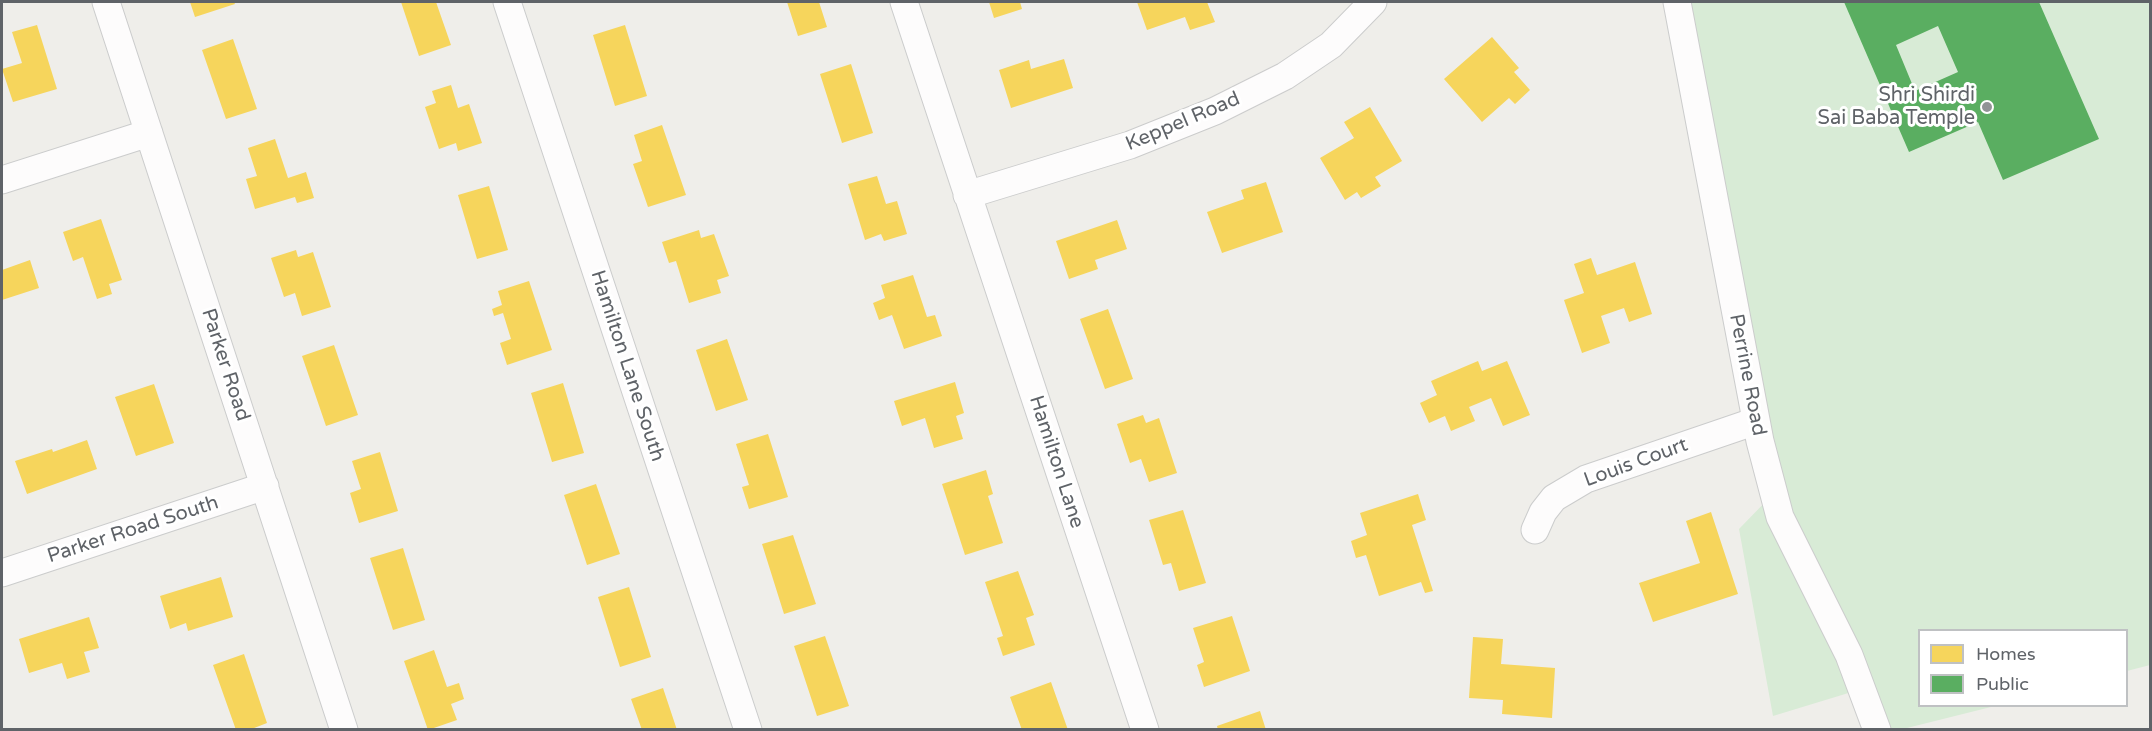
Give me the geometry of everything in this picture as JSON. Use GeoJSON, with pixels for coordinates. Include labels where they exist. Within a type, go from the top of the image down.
{"type":"FeatureCollection","features":[{"type":"Feature","properties":{"kind":"street","name":"Parker Road"},"geometry":{"type":"LineString","coordinates":[[106,2],[344,729]]}},
{"type":"Feature","properties":{"kind":"street","name":"Hamilton Lane South"},"geometry":{"type":"LineString","coordinates":[[507,2],[748,729]]}},
{"type":"Feature","properties":{"kind":"street"},"geometry":{"type":"LineString","coordinates":[[904,2],[967,195]]}},
{"type":"Feature","properties":{"kind":"street","name":"Keppel Road"},"geometry":{"type":"LineString","coordinates":[[967,195],[1130,145],[1215,111],[1285,76],[1331,45],[1373,2]]}},
{"type":"Feature","properties":{"kind":"street","name":"Perrine Road"},"geometry":{"type":"LineString","coordinates":[[1677,2],[1756,421],[1780,517],[1849,655],[1877,729]]}},
{"type":"Feature","properties":{"kind":"street"},"geometry":{"type":"LineString","coordinates":[[2,180],[149,133]]}},
{"type":"Feature","properties":{"kind":"street","name":"Hamilton Lane"},"geometry":{"type":"LineString","coordinates":[[967,195],[1145,729]]}},
{"type":"Feature","properties":{"kind":"street","name":"Louis Court"},"geometry":{"type":"LineString","coordinates":[[1535,530],[1543,512],[1554,498],[1586,478],[1756,421]]}},
{"type":"Feature","properties":{"kind":"street","name":"Parker Road South"},"geometry":{"type":"LineString","coordinates":[[2,573],[265,486]]}},
{"type":"Feature","properties":{"kind":"green space"},"geometry":{"type":"Polygon","coordinates":[[[1677,2],[2150,2],[2150,665],[2128,671],[2128,629],[1918,629],[1918,707],[1991,707],[1903,729],[1868,729],[1855,691],[1773,716],[1739,529],[1772,495],[1677,2]]]}},
{"type":"Feature","properties":{"kind":"building: Homes"},"geometry":{"type":"Polygon","coordinates":[[[190,2],[234,2],[235,4],[195,17],[190,2]]]}},
{"type":"Feature","properties":{"kind":"building: Homes"},"geometry":{"type":"Polygon","coordinates":[[[401,2],[436,2],[451,45],[419,56],[401,2]]]}},
{"type":"Feature","properties":{"kind":"building: Homes"},"geometry":{"type":"Polygon","coordinates":[[[787,2],[819,2],[827,27],[798,36],[787,2]]]}},
{"type":"Feature","properties":{"kind":"building: Homes"},"geometry":{"type":"Polygon","coordinates":[[[989,2],[1020,2],[1022,9],[994,18],[989,2]]]}},
{"type":"Feature","properties":{"kind":"building: Homes"},"geometry":{"type":"Polygon","coordinates":[[[1137,2],[1207,2],[1215,22],[1190,30],[1185,17],[1147,30],[1137,2]]]}},
{"type":"Feature","properties":{"kind":"building: Homes"},"geometry":{"type":"Polygon","coordinates":[[[37,25],[57,89],[13,102],[2,69],[22,63],[12,32],[37,25]]]}},
{"type":"Feature","properties":{"kind":"building: Homes"},"geometry":{"type":"Polygon","coordinates":[[[625,25],[647,96],[615,106],[593,35],[625,25]]]}},
{"type":"Feature","properties":{"kind":"building: Homes"},"geometry":{"type":"Polygon","coordinates":[[[1492,37],[1519,68],[1514,72],[1530,90],[1515,104],[1509,98],[1482,122],[1444,79],[1492,37]]]}},
{"type":"Feature","properties":{"kind":"building: Homes"},"geometry":{"type":"Polygon","coordinates":[[[233,39],[257,109],[226,119],[202,50],[233,39]]]}},
{"type":"Feature","properties":{"kind":"building: Homes"},"geometry":{"type":"Polygon","coordinates":[[[1064,59],[1073,88],[1011,108],[999,70],[1029,60],[1031,69],[1064,59]]]}},
{"type":"Feature","properties":{"kind":"building: Homes"},"geometry":{"type":"Polygon","coordinates":[[[851,64],[873,133],[842,143],[820,74],[851,64]]]}},
{"type":"Feature","properties":{"kind":"building: Homes"},"geometry":{"type":"Polygon","coordinates":[[[451,85],[458,108],[469,104],[482,143],[458,151],[456,143],[439,149],[425,107],[436,103],[432,91],[451,85]]]}},
{"type":"Feature","properties":{"kind":"building: Homes"},"geometry":{"type":"Polygon","coordinates":[[[1370,107],[1402,161],[1375,177],[1381,186],[1361,198],[1357,192],[1345,200],[1320,158],[1354,138],[1344,122],[1370,107]]]}},
{"type":"Feature","properties":{"kind":"building: Homes"},"geometry":{"type":"Polygon","coordinates":[[[662,125],[686,195],[648,207],[633,164],[642,161],[634,135],[662,125]]]}},
{"type":"Feature","properties":{"kind":"building: Homes"},"geometry":{"type":"Polygon","coordinates":[[[275,139],[288,178],[306,172],[314,198],[297,203],[295,197],[255,209],[246,179],[257,176],[248,148],[275,139]]]}},
{"type":"Feature","properties":{"kind":"building: Homes"},"geometry":{"type":"Polygon","coordinates":[[[877,176],[886,204],[897,201],[907,234],[884,241],[881,234],[865,240],[848,184],[877,176]]]}},
{"type":"Feature","properties":{"kind":"building: Homes"},"geometry":{"type":"Polygon","coordinates":[[[1266,182],[1283,232],[1222,253],[1207,212],[1244,199],[1241,190],[1266,182]]]}},
{"type":"Feature","properties":{"kind":"building: Homes"},"geometry":{"type":"Polygon","coordinates":[[[489,186],[508,250],[477,259],[458,195],[489,186]]]}},
{"type":"Feature","properties":{"kind":"building: Homes"},"geometry":{"type":"Polygon","coordinates":[[[101,219],[122,280],[109,284],[112,294],[97,299],[83,257],[73,261],[63,232],[101,219]]]}},
{"type":"Feature","properties":{"kind":"building: Homes"},"geometry":{"type":"Polygon","coordinates":[[[1117,220],[1127,249],[1095,260],[1098,269],[1069,279],[1056,241],[1117,220]]]}},
{"type":"Feature","properties":{"kind":"building: Homes"},"geometry":{"type":"Polygon","coordinates":[[[699,230],[701,238],[714,234],[729,276],[717,280],[721,293],[689,303],[676,261],[669,263],[662,242],[699,230]]]}},
{"type":"Feature","properties":{"kind":"building: Homes"},"geometry":{"type":"Polygon","coordinates":[[[296,250],[298,257],[313,252],[331,307],[302,316],[295,293],[284,297],[271,258],[296,250]]]}},
{"type":"Feature","properties":{"kind":"building: Homes"},"geometry":{"type":"Polygon","coordinates":[[[1591,258],[1597,275],[1635,262],[1652,314],[1629,322],[1624,308],[1601,316],[1610,343],[1582,353],[1564,300],[1584,293],[1574,264],[1591,258]]]}},
{"type":"Feature","properties":{"kind":"building: Homes"},"geometry":{"type":"Polygon","coordinates":[[[30,260],[39,288],[2,300],[2,270],[30,260]]]}},
{"type":"Feature","properties":{"kind":"building: Homes"},"geometry":{"type":"Polygon","coordinates":[[[913,275],[927,317],[935,315],[942,336],[904,349],[892,315],[879,320],[873,303],[885,298],[881,285],[913,275]]]}},
{"type":"Feature","properties":{"kind":"building: Homes"},"geometry":{"type":"Polygon","coordinates":[[[529,281],[552,350],[507,365],[500,343],[511,339],[503,313],[494,316],[492,309],[502,305],[498,291],[529,281]]]}},
{"type":"Feature","properties":{"kind":"building: Homes"},"geometry":{"type":"Polygon","coordinates":[[[1108,309],[1133,379],[1105,389],[1080,319],[1108,309]]]}},
{"type":"Feature","properties":{"kind":"building: Homes"},"geometry":{"type":"Polygon","coordinates":[[[727,339],[748,400],[716,411],[696,350],[727,339]]]}},
{"type":"Feature","properties":{"kind":"building: Homes"},"geometry":{"type":"Polygon","coordinates":[[[334,345],[358,415],[326,426],[302,356],[334,345]]]}},
{"type":"Feature","properties":{"kind":"building: Homes"},"geometry":{"type":"Polygon","coordinates":[[[1478,361],[1482,371],[1507,361],[1530,415],[1503,426],[1491,398],[1469,407],[1475,421],[1451,431],[1445,416],[1429,423],[1420,403],[1437,395],[1431,381],[1478,361]]]}},
{"type":"Feature","properties":{"kind":"building: Homes"},"geometry":{"type":"Polygon","coordinates":[[[955,382],[964,413],[956,416],[963,439],[934,448],[925,418],[902,426],[894,401],[955,382]]]}},
{"type":"Feature","properties":{"kind":"building: Homes"},"geometry":{"type":"Polygon","coordinates":[[[563,383],[584,453],[552,462],[531,393],[563,383]]]}},
{"type":"Feature","properties":{"kind":"building: Homes"},"geometry":{"type":"Polygon","coordinates":[[[154,384],[174,443],[136,456],[115,397],[154,384]]]}},
{"type":"Feature","properties":{"kind":"building: Homes"},"geometry":{"type":"Polygon","coordinates":[[[1143,415],[1146,423],[1159,418],[1177,473],[1149,482],[1141,459],[1130,463],[1117,424],[1143,415]]]}},
{"type":"Feature","properties":{"kind":"building: Homes"},"geometry":{"type":"Polygon","coordinates":[[[768,434],[788,497],[749,509],[742,487],[749,485],[736,444],[768,434]]]}},
{"type":"Feature","properties":{"kind":"building: Homes"},"geometry":{"type":"Polygon","coordinates":[[[87,440],[97,469],[27,494],[15,461],[52,449],[53,452],[87,440]]]}},
{"type":"Feature","properties":{"kind":"building: Homes"},"geometry":{"type":"Polygon","coordinates":[[[380,452],[398,511],[359,523],[350,493],[361,489],[352,461],[380,452]]]}},
{"type":"Feature","properties":{"kind":"building: Homes"},"geometry":{"type":"Polygon","coordinates":[[[986,470],[993,494],[988,496],[1003,543],[965,555],[942,484],[986,470]]]}},
{"type":"Feature","properties":{"kind":"building: Homes"},"geometry":{"type":"Polygon","coordinates":[[[596,484],[620,554],[587,565],[564,495],[596,484]]]}},
{"type":"Feature","properties":{"kind":"building: Homes"},"geometry":{"type":"Polygon","coordinates":[[[1418,494],[1426,520],[1412,525],[1433,591],[1425,593],[1421,582],[1379,596],[1366,555],[1356,558],[1351,541],[1367,535],[1360,513],[1418,494]]]}},
{"type":"Feature","properties":{"kind":"building: Homes"},"geometry":{"type":"Polygon","coordinates":[[[1183,510],[1206,583],[1179,591],[1171,563],[1163,565],[1149,520],[1183,510]]]}},
{"type":"Feature","properties":{"kind":"building: Homes"},"geometry":{"type":"Polygon","coordinates":[[[1711,512],[1738,594],[1653,622],[1639,583],[1700,563],[1686,521],[1711,512]]]}},
{"type":"Feature","properties":{"kind":"building: Homes"},"geometry":{"type":"Polygon","coordinates":[[[793,535],[816,604],[784,614],[762,544],[793,535]]]}},
{"type":"Feature","properties":{"kind":"building: Homes"},"geometry":{"type":"Polygon","coordinates":[[[403,548],[425,620],[393,630],[370,558],[403,548]]]}},
{"type":"Feature","properties":{"kind":"building: Homes"},"geometry":{"type":"Polygon","coordinates":[[[1018,571],[1034,615],[1026,618],[1035,645],[1003,656],[997,638],[1003,636],[985,582],[1018,571]]]}},
{"type":"Feature","properties":{"kind":"building: Homes"},"geometry":{"type":"Polygon","coordinates":[[[221,577],[233,617],[188,631],[186,623],[170,629],[160,596],[221,577]]]}},
{"type":"Feature","properties":{"kind":"building: Homes"},"geometry":{"type":"Polygon","coordinates":[[[629,587],[651,657],[620,667],[598,597],[629,587]]]}},
{"type":"Feature","properties":{"kind":"building: Homes"},"geometry":{"type":"Polygon","coordinates":[[[1232,616],[1250,671],[1204,687],[1197,665],[1204,662],[1193,628],[1232,616]]]}},
{"type":"Feature","properties":{"kind":"building: Homes"},"geometry":{"type":"Polygon","coordinates":[[[89,617],[99,648],[84,652],[90,672],[67,679],[62,663],[29,673],[19,639],[89,617]]]}},
{"type":"Feature","properties":{"kind":"building: Homes"},"geometry":{"type":"Polygon","coordinates":[[[825,636],[849,706],[817,716],[794,646],[825,636]]]}},
{"type":"Feature","properties":{"kind":"building: Homes"},"geometry":{"type":"Polygon","coordinates":[[[1473,637],[1503,639],[1501,664],[1555,668],[1552,718],[1502,714],[1503,700],[1469,698],[1473,637]]]}},
{"type":"Feature","properties":{"kind":"building: Homes"},"geometry":{"type":"Polygon","coordinates":[[[434,650],[447,687],[459,683],[464,699],[451,704],[457,720],[428,730],[404,661],[434,650]]]}},
{"type":"Feature","properties":{"kind":"building: Homes"},"geometry":{"type":"Polygon","coordinates":[[[244,654],[267,723],[249,730],[236,730],[213,665],[244,654]]]}},
{"type":"Feature","properties":{"kind":"building: Homes"},"geometry":{"type":"Polygon","coordinates":[[[1051,682],[1068,730],[1022,730],[1010,697],[1051,682]]]}},
{"type":"Feature","properties":{"kind":"building: Homes"},"geometry":{"type":"Polygon","coordinates":[[[663,688],[677,730],[642,730],[631,699],[663,688]]]}},
{"type":"Feature","properties":{"kind":"building: Homes"},"geometry":{"type":"Polygon","coordinates":[[[1260,711],[1266,730],[1218,730],[1217,726],[1260,711]]]}},
{"type":"Feature","properties":{"kind":"building: Public","name":"Shri Shirdi Sai Baba Temple"},"geometry":{"type":"Polygon","coordinates":[[[1844,2],[2039,2],[2099,139],[2003,180],[1978,122],[1909,152],[1844,2]],[[1938,26],[1896,45],[1915,91],[1958,72],[1938,26]]]}},
{"type":"Feature","properties":{"kind":"place","name":"Shri Shirdi Sai Baba Temple"},"geometry":{"type":"Point","coordinates":[1987,107]}}]}
